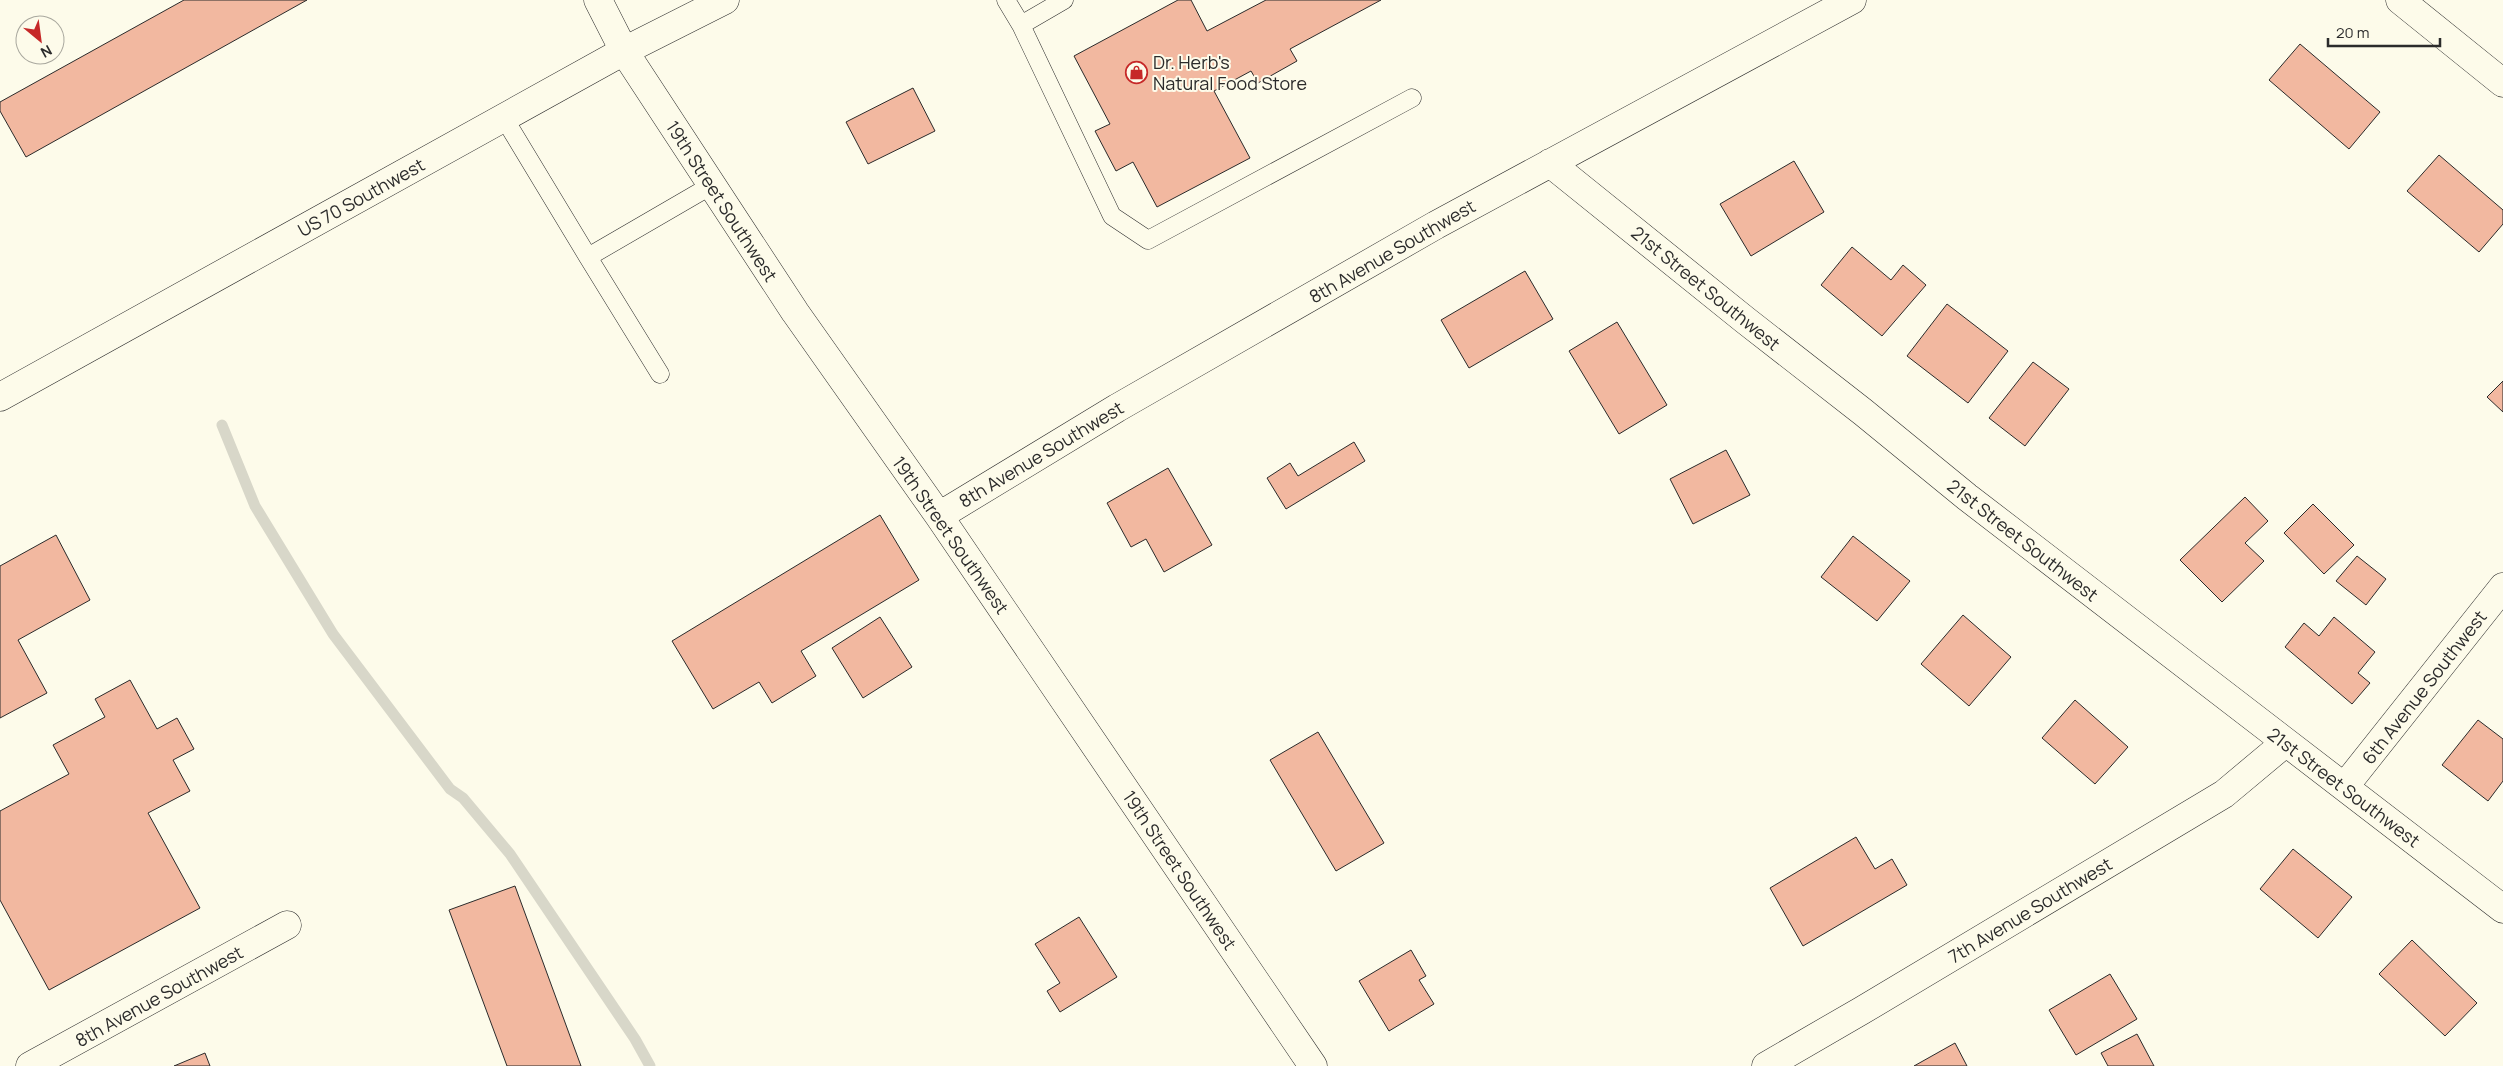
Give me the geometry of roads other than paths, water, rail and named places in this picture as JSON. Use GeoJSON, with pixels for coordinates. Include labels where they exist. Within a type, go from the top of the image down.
{"type":"FeatureCollection","features":[{"type":"Feature","properties":{"kind":"street","name":"19th Street Southwest"},"geometry":{"type":"LineString","coordinates":[[598,0],[624,51],[795,312],[939,516],[1313,1066]]}},
{"type":"Feature","properties":{"kind":"street","name":"US 70 Southwest"},"geometry":{"type":"LineString","coordinates":[[0,397],[624,51],[724,0]]}},
{"type":"Feature","properties":{"kind":"street","name":"8th Avenue Southwest"},"geometry":{"type":"LineString","coordinates":[[939,516],[1125,403],[1436,225],[1852,0]]}},
{"type":"Feature","properties":{"kind":"street"},"geometry":{"type":"LineString","coordinates":[[2400,0],[2503,83]]}},
{"type":"Feature","properties":{"kind":"street","name":"21st Street Southwest"},"geometry":{"type":"LineString","coordinates":[[1550,163],[1967,497],[2285,743],[2345,786],[2503,910]]}},
{"type":"Feature","properties":{"kind":"street","name":"6th Avenue Southwest"},"geometry":{"type":"LineString","coordinates":[[2345,786],[2503,587]]}},
{"type":"Feature","properties":{"kind":"street","name":"7th Avenue Southwest"},"geometry":{"type":"LineString","coordinates":[[1766,1066],[1870,1006],[2224,794],[2285,743]]}},
{"type":"Feature","properties":{"kind":"street","name":"8th Avenue Southwest"},"geometry":{"type":"LineString","coordinates":[[30,1066],[287,925]]}},
{"type":"Feature","properties":{"kind":"lane"},"geometry":{"type":"LineString","coordinates":[[1006,0],[1021,25],[1112,216],[1148,240],[1412,98]]}},
{"type":"Feature","properties":{"kind":"lane"},"geometry":{"type":"LineString","coordinates":[[1021,25],[1064,0]]}},
{"type":"Feature","properties":{"kind":"lane"},"geometry":{"type":"LineString","coordinates":[[504,118],[660,374]]}},
{"type":"Feature","properties":{"kind":"lane"},"geometry":{"type":"LineString","coordinates":[[588,257],[712,185]]}},
{"type":"Feature","properties":{"kind":"waterway"},"geometry":{"type":"LineString","coordinates":[[222,425],[255,506],[333,634],[450,789],[463,798],[510,854],[635,1039],[650,1066]]}},
{"type":"Feature","properties":{"kind":"place","name":"Dr. Herb's Natural Food Store"},"geometry":{"type":"Point","coordinates":[1137,72]}}]}
